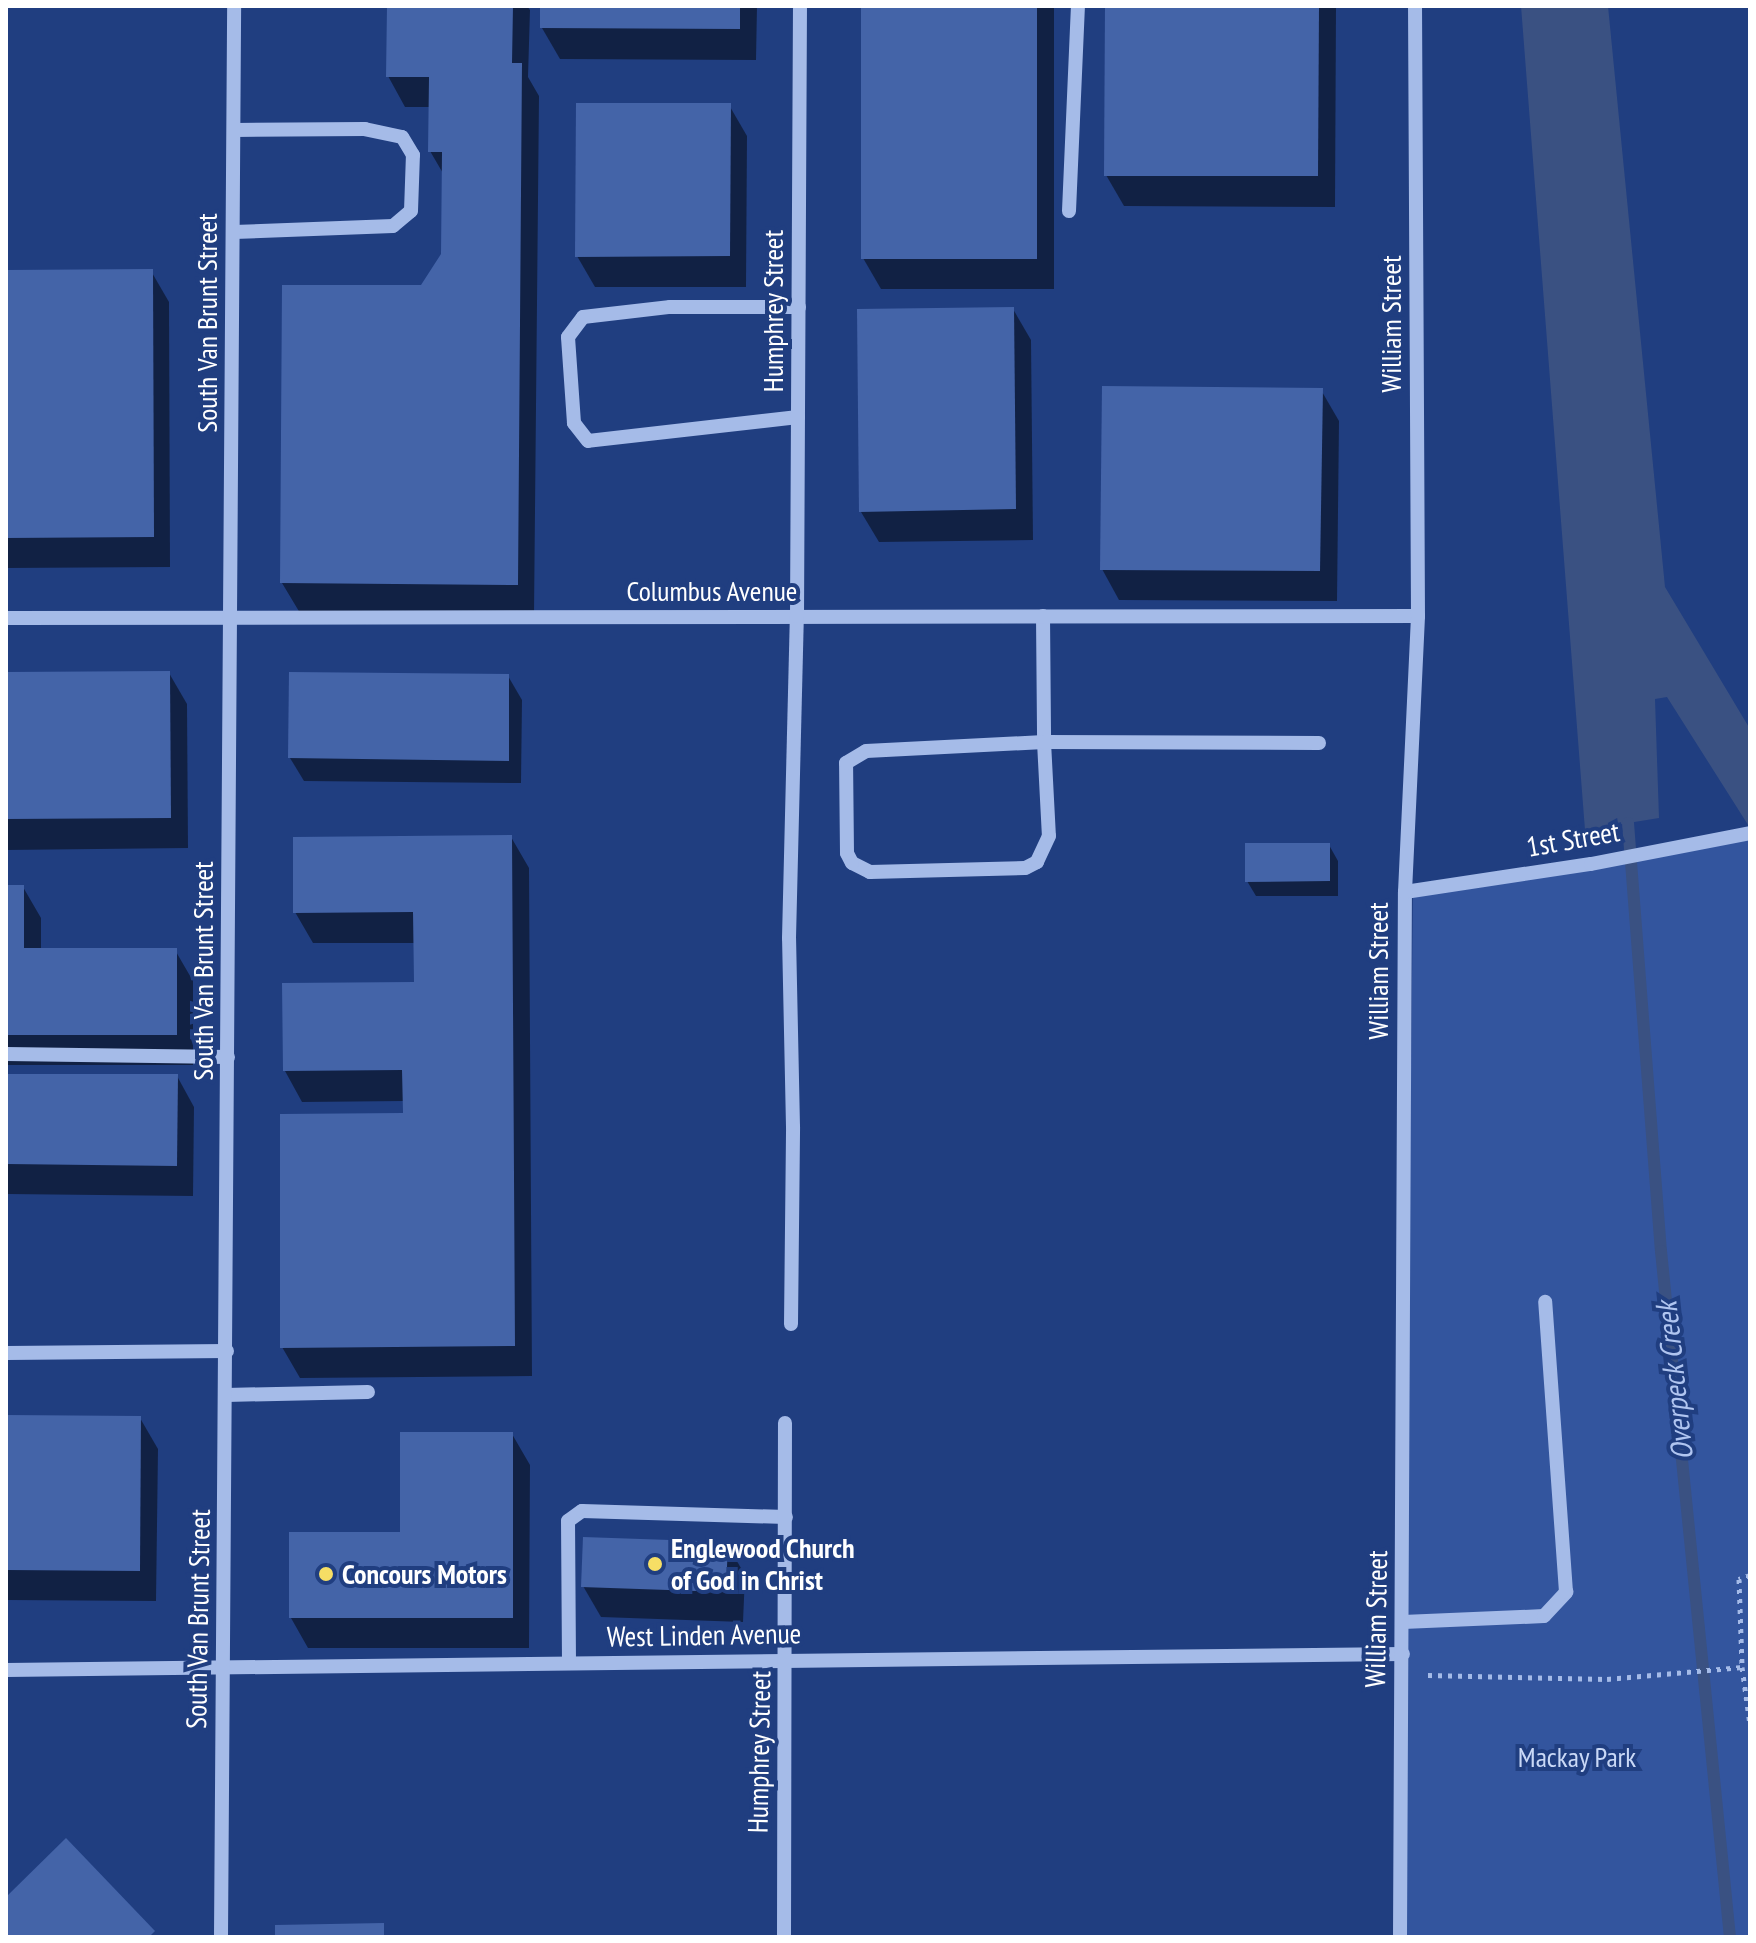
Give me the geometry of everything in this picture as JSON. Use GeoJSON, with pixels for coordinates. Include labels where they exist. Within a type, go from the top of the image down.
{"type":"FeatureCollection","features":[{"type":"Feature","properties":{"kind":"street","name":"South Van Brunt Street"},"geometry":{"type":"LineString","coordinates":[[221,1937],[234,6]]}},
{"type":"Feature","properties":{"kind":"street","name":"Humphrey Street"},"geometry":{"type":"LineString","coordinates":[[791,1324],[793,1127],[789,938],[797,616],[800,6]]}},
{"type":"Feature","properties":{"kind":"street"},"geometry":{"type":"LineString","coordinates":[[1069,211],[1078,6]]}},
{"type":"Feature","properties":{"kind":"street","name":"William Street"},"geometry":{"type":"LineString","coordinates":[[1400,1937],[1405,892],[1418,616],[1415,6]]}},
{"type":"Feature","properties":{"kind":"street"},"geometry":{"type":"LineString","coordinates":[[234,130],[365,129],[402,137],[413,155],[411,211],[393,226],[234,232]]}},
{"type":"Feature","properties":{"kind":"street"},"geometry":{"type":"LineString","coordinates":[[798,417],[588,441],[574,423],[568,337],[583,317],[670,307],[799,307]]}},
{"type":"Feature","properties":{"kind":"street"},"geometry":{"type":"LineString","coordinates":[[1043,616],[1044,742],[1049,836],[1037,862],[1025,868],[870,872],[852,863],[847,853],[844,774],[846,763],[852,756],[889,749],[1044,742],[1319,743]]}},
{"type":"Feature","properties":{"kind":"street","name":"Columbus Avenue"},"geometry":{"type":"LineString","coordinates":[[6,618],[1418,616]]}},
{"type":"Feature","properties":{"kind":"street","name":"1st Street"},"geometry":{"type":"LineString","coordinates":[[1405,892],[1591,864],[1750,833]]}},
{"type":"Feature","properties":{"kind":"street"},"geometry":{"type":"LineString","coordinates":[[6,1054],[228,1057]]}},
{"type":"Feature","properties":{"kind":"street"},"geometry":{"type":"LineString","coordinates":[[1403,1622],[1544,1616],[1566,1592],[1545,1302]]}},
{"type":"Feature","properties":{"kind":"street"},"geometry":{"type":"LineString","coordinates":[[6,1353],[227,1351]]}},
{"type":"Feature","properties":{"kind":"street"},"geometry":{"type":"LineString","coordinates":[[226,1395],[368,1392]]}},
{"type":"Feature","properties":{"kind":"street","name":"Humphrey Street"},"geometry":{"type":"LineString","coordinates":[[784,1937],[785,1423]]}},
{"type":"Feature","properties":{"kind":"street"},"geometry":{"type":"LineString","coordinates":[[569,1663],[568,1521],[582,1511],[786,1517]]}},
{"type":"Feature","properties":{"kind":"street","name":"West Linden Avenue"},"geometry":{"type":"LineString","coordinates":[[6,1670],[1403,1654]]}},
{"type":"Feature","properties":{"kind":"path"},"geometry":{"type":"LineString","coordinates":[[1750,1575],[1739,1579],[1742,1667],[1750,1725]]}},
{"type":"Feature","properties":{"kind":"path"},"geometry":{"type":"LineString","coordinates":[[1401,1680],[1443,1673],[1607,1679],[1742,1667]]}},
{"type":"Feature","properties":{"kind":"green space","name":"Mackay Park"},"geometry":{"type":"Polygon","coordinates":[[[1750,832],[1750,1937],[1401,1937],[1413,892],[1750,832]]]}},
{"type":"Feature","properties":{"kind":"shaded area"},"geometry":{"type":"Polygon","coordinates":[[[1521,6],[1608,6],[1665,587],[1750,729],[1750,828],[1667,697],[1655,699],[1659,818],[1585,830],[1521,6]]]}},
{"type":"Feature","properties":{"kind":"building"},"geometry":{"type":"Polygon","coordinates":[[[387,6],[513,6],[512,63],[522,63],[518,585],[280,583],[282,285],[421,285],[441,254],[442,152],[428,152],[429,77],[386,77],[387,6]]]}},
{"type":"Feature","properties":{"kind":"building"},"geometry":{"type":"Polygon","coordinates":[[[540,6],[740,6],[740,29],[540,28],[540,6]]]}},
{"type":"Feature","properties":{"kind":"building"},"geometry":{"type":"Polygon","coordinates":[[[861,6],[1037,6],[1037,259],[861,259],[861,6]]]}},
{"type":"Feature","properties":{"kind":"building"},"geometry":{"type":"Polygon","coordinates":[[[1105,6],[1319,6],[1318,176],[1104,176],[1105,6]]]}},
{"type":"Feature","properties":{"kind":"building"},"geometry":{"type":"Polygon","coordinates":[[[576,103],[731,103],[730,256],[575,257],[576,103]]]}},
{"type":"Feature","properties":{"kind":"building"},"geometry":{"type":"Polygon","coordinates":[[[153,269],[154,537],[6,538],[6,270],[153,269]]]}},
{"type":"Feature","properties":{"kind":"building"},"geometry":{"type":"Polygon","coordinates":[[[1014,307],[1016,509],[859,512],[857,309],[1014,307]]]}},
{"type":"Feature","properties":{"kind":"building"},"geometry":{"type":"Polygon","coordinates":[[[1102,386],[1323,388],[1320,571],[1100,570],[1102,386]]]}},
{"type":"Feature","properties":{"kind":"building"},"geometry":{"type":"Polygon","coordinates":[[[170,671],[171,818],[6,819],[6,672],[170,671]]]}},
{"type":"Feature","properties":{"kind":"building"},"geometry":{"type":"Polygon","coordinates":[[[289,672],[509,674],[509,761],[288,758],[289,672]]]}},
{"type":"Feature","properties":{"kind":"building"},"geometry":{"type":"Polygon","coordinates":[[[512,835],[515,1346],[280,1348],[280,1114],[403,1113],[402,1070],[283,1071],[282,983],[414,982],[413,912],[293,913],[293,837],[512,835]]]}},
{"type":"Feature","properties":{"kind":"building"},"geometry":{"type":"Polygon","coordinates":[[[1245,843],[1330,843],[1330,881],[1245,882],[1245,843]]]}},
{"type":"Feature","properties":{"kind":"building"},"geometry":{"type":"Polygon","coordinates":[[[6,885],[24,885],[24,948],[177,948],[177,1035],[6,1035],[6,885]]]}},
{"type":"Feature","properties":{"kind":"building"},"geometry":{"type":"Polygon","coordinates":[[[6,1074],[178,1074],[177,1166],[6,1164],[6,1074]]]}},
{"type":"Feature","properties":{"kind":"building"},"geometry":{"type":"Polygon","coordinates":[[[6,1415],[141,1416],[140,1571],[6,1570],[6,1415]]]}},
{"type":"Feature","properties":{"kind":"building"},"geometry":{"type":"Polygon","coordinates":[[[400,1432],[513,1432],[513,1618],[289,1618],[289,1532],[400,1532],[400,1432]]]}},
{"type":"Feature","properties":{"kind":"building","name":"Englewood Church of God in Christ"},"geometry":{"type":"Polygon","coordinates":[[[583,1537],[728,1542],[726,1592],[581,1587],[583,1537]]]}},
{"type":"Feature","properties":{"kind":"building"},"geometry":{"type":"Polygon","coordinates":[[[66,1838],[155,1931],[149,1937],[6,1937],[6,1897],[66,1838]]]}},
{"type":"Feature","properties":{"kind":"building"},"geometry":{"type":"Polygon","coordinates":[[[384,1923],[384,1937],[275,1937],[275,1925],[384,1923]]]}},
{"type":"Feature","properties":{"kind":"waterway","name":"Overpeck Creek"},"geometry":{"type":"LineString","coordinates":[[1628,823],[1661,1251],[1730,1937]]}},
{"type":"Feature","properties":{"kind":"place","name":"Englewood Church of God in Christ"},"geometry":{"type":"Point","coordinates":[655,1564]}},
{"type":"Feature","properties":{"kind":"place","name":"Concours Motors"},"geometry":{"type":"Point","coordinates":[326,1574]}}]}
